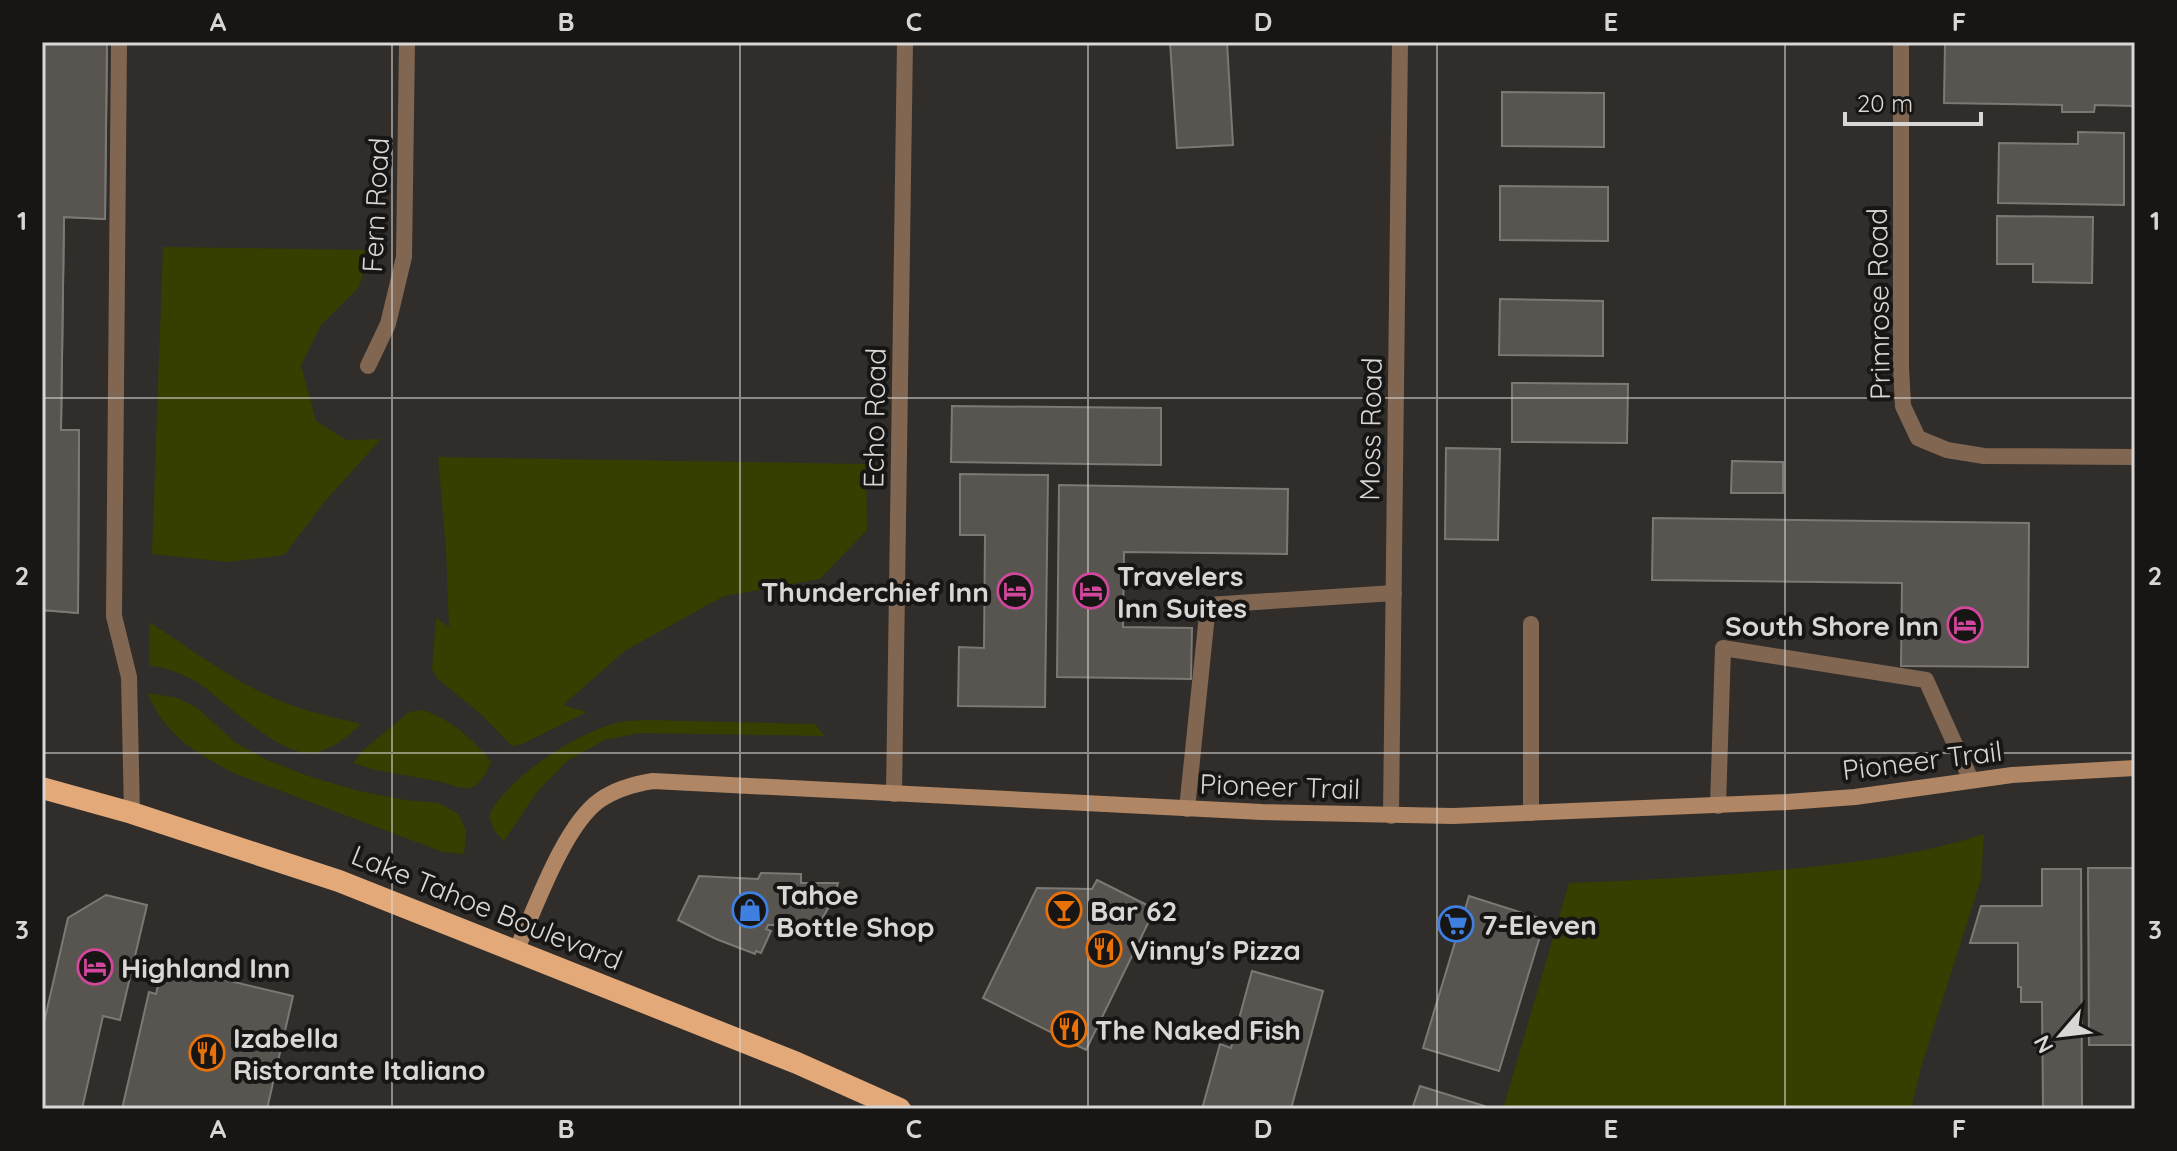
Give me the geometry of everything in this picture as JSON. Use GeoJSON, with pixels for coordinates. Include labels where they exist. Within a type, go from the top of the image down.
{"type":"FeatureCollection","features":[{"type":"Feature","properties":{"kind":"highway","name":"Lake Tahoe Boulevard"},"geometry":{"type":"LineString","coordinates":[[42,788],[132,813],[339,881],[797,1063],[873,1103],[900,1109]]}},
{"type":"Feature","properties":{"kind":"main road","name":"Pioneer Trail"},"geometry":{"type":"LineString","coordinates":[[516,951],[571,833],[584,814],[614,791],[644,783],[676,781],[1187,809],[1391,816],[1718,806],[1855,797],[2054,771],[2135,768]]}},
{"type":"Feature","properties":{"kind":"street"},"geometry":{"type":"LineString","coordinates":[[119,42],[114,616],[129,677],[132,813]]}},
{"type":"Feature","properties":{"kind":"street","name":"Fern Road"},"geometry":{"type":"LineString","coordinates":[[368,366],[388,324],[404,257],[407,42]]}},
{"type":"Feature","properties":{"kind":"street","name":"Echo Road"},"geometry":{"type":"LineString","coordinates":[[894,794],[905,42]]}},
{"type":"Feature","properties":{"kind":"street","name":"Moss Road"},"geometry":{"type":"LineString","coordinates":[[1391,816],[1400,42]]}},
{"type":"Feature","properties":{"kind":"street","name":"Primrose Road"},"geometry":{"type":"LineString","coordinates":[[1901,42],[1901,367],[1903,406],[1918,438],[1947,450],[1984,456],[2135,457]]}},
{"type":"Feature","properties":{"kind":"street"},"geometry":{"type":"LineString","coordinates":[[1187,809],[1208,605],[1394,593]]}},
{"type":"Feature","properties":{"kind":"street"},"geometry":{"type":"LineString","coordinates":[[1531,624],[1531,813]]}},
{"type":"Feature","properties":{"kind":"street"},"geometry":{"type":"LineString","coordinates":[[1718,806],[1723,648],[1926,680],[1971,780]]}},
{"type":"Feature","properties":{"kind":"green space"},"geometry":{"type":"Polygon","coordinates":[[[163,247],[370,250],[359,287],[321,325],[301,365],[316,421],[346,440],[381,439],[325,501],[284,555],[227,562],[152,554],[163,247]]]}},
{"type":"Feature","properties":{"kind":"green space"},"geometry":{"type":"Polygon","coordinates":[[[438,457],[866,464],[867,530],[820,579],[724,596],[626,650],[563,705],[587,712],[512,746],[482,715],[438,679],[432,669],[436,618],[449,627],[438,457]]]}},
{"type":"Feature","properties":{"kind":"green space"},"geometry":{"type":"Polygon","coordinates":[[[149,622],[224,672],[282,702],[361,724],[337,743],[315,752],[295,750],[281,744],[251,725],[194,680],[149,665],[149,622]]]}},
{"type":"Feature","properties":{"kind":"green space"},"geometry":{"type":"Polygon","coordinates":[[[147,693],[178,698],[197,708],[235,742],[265,759],[308,776],[359,791],[439,803],[458,814],[466,830],[464,854],[443,852],[236,774],[207,758],[173,733],[147,693]]]}},
{"type":"Feature","properties":{"kind":"green space"},"geometry":{"type":"Polygon","coordinates":[[[422,710],[460,730],[491,761],[476,785],[461,788],[353,763],[362,751],[409,712],[422,710]]]}},
{"type":"Feature","properties":{"kind":"green space"},"geometry":{"type":"Polygon","coordinates":[[[623,721],[815,724],[825,736],[639,733],[604,740],[567,761],[537,792],[504,841],[495,832],[489,816],[498,801],[527,772],[585,735],[623,721]]]}},
{"type":"Feature","properties":{"kind":"green space"},"geometry":{"type":"Polygon","coordinates":[[[1984,834],[1981,879],[1922,1064],[1911,1109],[1503,1109],[1569,883],[1831,865],[1919,851],[1984,834]]]}},
{"type":"Feature","properties":{"kind":"building"},"geometry":{"type":"Polygon","coordinates":[[[42,42],[107,42],[105,219],[64,217],[61,430],[79,430],[78,613],[42,610],[42,42]]]}},
{"type":"Feature","properties":{"kind":"building"},"geometry":{"type":"Polygon","coordinates":[[[42,42],[107,42],[105,219],[64,217],[61,430],[79,430],[78,613],[42,610],[42,42]]]}},
{"type":"Feature","properties":{"kind":"building"},"geometry":{"type":"Polygon","coordinates":[[[1170,42],[1227,42],[1233,145],[1177,148],[1170,42]]]}},
{"type":"Feature","properties":{"kind":"building"},"geometry":{"type":"Polygon","coordinates":[[[1945,42],[2135,42],[2135,106],[2095,105],[2094,112],[2062,112],[2062,105],[1944,103],[1945,42]]]}},
{"type":"Feature","properties":{"kind":"building"},"geometry":{"type":"Polygon","coordinates":[[[1502,92],[1604,93],[1604,147],[1502,146],[1502,92]]]}},
{"type":"Feature","properties":{"kind":"building"},"geometry":{"type":"Polygon","coordinates":[[[2078,132],[2124,133],[2124,205],[1998,203],[1999,143],[2078,144],[2078,132]]]}},
{"type":"Feature","properties":{"kind":"building"},"geometry":{"type":"Polygon","coordinates":[[[1500,186],[1608,187],[1608,241],[1500,240],[1500,186]]]}},
{"type":"Feature","properties":{"kind":"building"},"geometry":{"type":"Polygon","coordinates":[[[1997,216],[2093,217],[2092,283],[2033,282],[2033,264],[1997,264],[1997,216]]]}},
{"type":"Feature","properties":{"kind":"building"},"geometry":{"type":"Polygon","coordinates":[[[1500,299],[1603,301],[1603,356],[1499,355],[1500,299]]]}},
{"type":"Feature","properties":{"kind":"building"},"geometry":{"type":"Polygon","coordinates":[[[1512,383],[1628,384],[1627,443],[1512,442],[1512,383]]]}},
{"type":"Feature","properties":{"kind":"building"},"geometry":{"type":"Polygon","coordinates":[[[952,406],[1161,408],[1161,465],[951,462],[952,406]]]}},
{"type":"Feature","properties":{"kind":"building"},"geometry":{"type":"Polygon","coordinates":[[[1446,448],[1500,449],[1498,540],[1445,539],[1446,448]]]}},
{"type":"Feature","properties":{"kind":"building"},"geometry":{"type":"Polygon","coordinates":[[[1732,461],[1783,462],[1783,493],[1731,493],[1732,461]]]}},
{"type":"Feature","properties":{"kind":"building","name":"Thunderchief Inn"},"geometry":{"type":"Polygon","coordinates":[[[960,474],[1048,475],[1045,707],[958,706],[959,647],[984,648],[985,535],[960,535],[960,474]]]}},
{"type":"Feature","properties":{"kind":"building","name":"Travelers Inn Suites"},"geometry":{"type":"Polygon","coordinates":[[[1059,485],[1288,489],[1287,554],[1124,552],[1123,627],[1192,628],[1191,679],[1057,677],[1059,485]]]}},
{"type":"Feature","properties":{"kind":"building","name":"South Shore Inn"},"geometry":{"type":"Polygon","coordinates":[[[1653,518],[2029,523],[2028,667],[1901,666],[1902,583],[1652,580],[1653,518]]]}},
{"type":"Feature","properties":{"kind":"building"},"geometry":{"type":"Polygon","coordinates":[[[2088,868],[2135,868],[2135,1045],[2089,1045],[2088,868]]]}},
{"type":"Feature","properties":{"kind":"building"},"geometry":{"type":"Polygon","coordinates":[[[2042,869],[2081,869],[2082,1109],[2043,1109],[2042,1002],[2021,1002],[2018,943],[1970,943],[1981,906],[2042,906],[2042,869]]]}},
{"type":"Feature","properties":{"kind":"building"},"geometry":{"type":"Polygon","coordinates":[[[761,873],[801,874],[801,883],[838,883],[819,929],[800,929],[800,925],[768,925],[766,929],[771,931],[761,953],[756,951],[755,954],[678,920],[699,876],[758,879],[761,873]]]}},
{"type":"Feature","properties":{"kind":"building"},"geometry":{"type":"Polygon","coordinates":[[[1097,880],[1155,909],[1086,1050],[983,998],[1037,888],[1092,889],[1097,880]]]}},
{"type":"Feature","properties":{"kind":"building","name":"Highland Inn"},"geometry":{"type":"Polygon","coordinates":[[[106,895],[147,905],[120,1020],[103,1016],[82,1109],[42,1109],[42,1031],[68,918],[106,895]]]}},
{"type":"Feature","properties":{"kind":"building"},"geometry":{"type":"Polygon","coordinates":[[[1469,896],[1545,920],[1499,1071],[1423,1048],[1469,896]]]}},
{"type":"Feature","properties":{"kind":"building","name":"Izabella Ristorante Italiano"},"geometry":{"type":"Polygon","coordinates":[[[163,965],[293,996],[267,1109],[122,1109],[149,992],[156,994],[163,965]]]}},
{"type":"Feature","properties":{"kind":"building"},"geometry":{"type":"Polygon","coordinates":[[[1252,971],[1323,991],[1291,1109],[1202,1109],[1220,1044],[1231,1048],[1252,971]]]}},
{"type":"Feature","properties":{"kind":"building"},"geometry":{"type":"Polygon","coordinates":[[[1420,1086],[1494,1109],[1412,1109],[1420,1086]]]}},
{"type":"Feature","properties":{"kind":"place","name":"Thunderchief Inn"},"geometry":{"type":"Point","coordinates":[1015,591]}},
{"type":"Feature","properties":{"kind":"place","name":"Travelers Inn Suites"},"geometry":{"type":"Point","coordinates":[1091,591]}},
{"type":"Feature","properties":{"kind":"place","name":"South Shore Inn"},"geometry":{"type":"Point","coordinates":[1965,625]}},
{"type":"Feature","properties":{"kind":"place","name":"Tahoe Bottle Shop"},"geometry":{"type":"Point","coordinates":[750,910]}},
{"type":"Feature","properties":{"kind":"place","name":"Bar 62"},"geometry":{"type":"Point","coordinates":[1064,910]}},
{"type":"Feature","properties":{"kind":"place","name":"7-Eleven"},"geometry":{"type":"Point","coordinates":[1456,924]}},
{"type":"Feature","properties":{"kind":"place","name":"Vinny's Pizza"},"geometry":{"type":"Point","coordinates":[1104,949]}},
{"type":"Feature","properties":{"kind":"place","name":"Highland Inn"},"geometry":{"type":"Point","coordinates":[95,967]}},
{"type":"Feature","properties":{"kind":"place","name":"The Naked Fish"},"geometry":{"type":"Point","coordinates":[1069,1029]}},
{"type":"Feature","properties":{"kind":"place","name":"Izabella Ristorante Italiano"},"geometry":{"type":"Point","coordinates":[207,1053]}}]}
